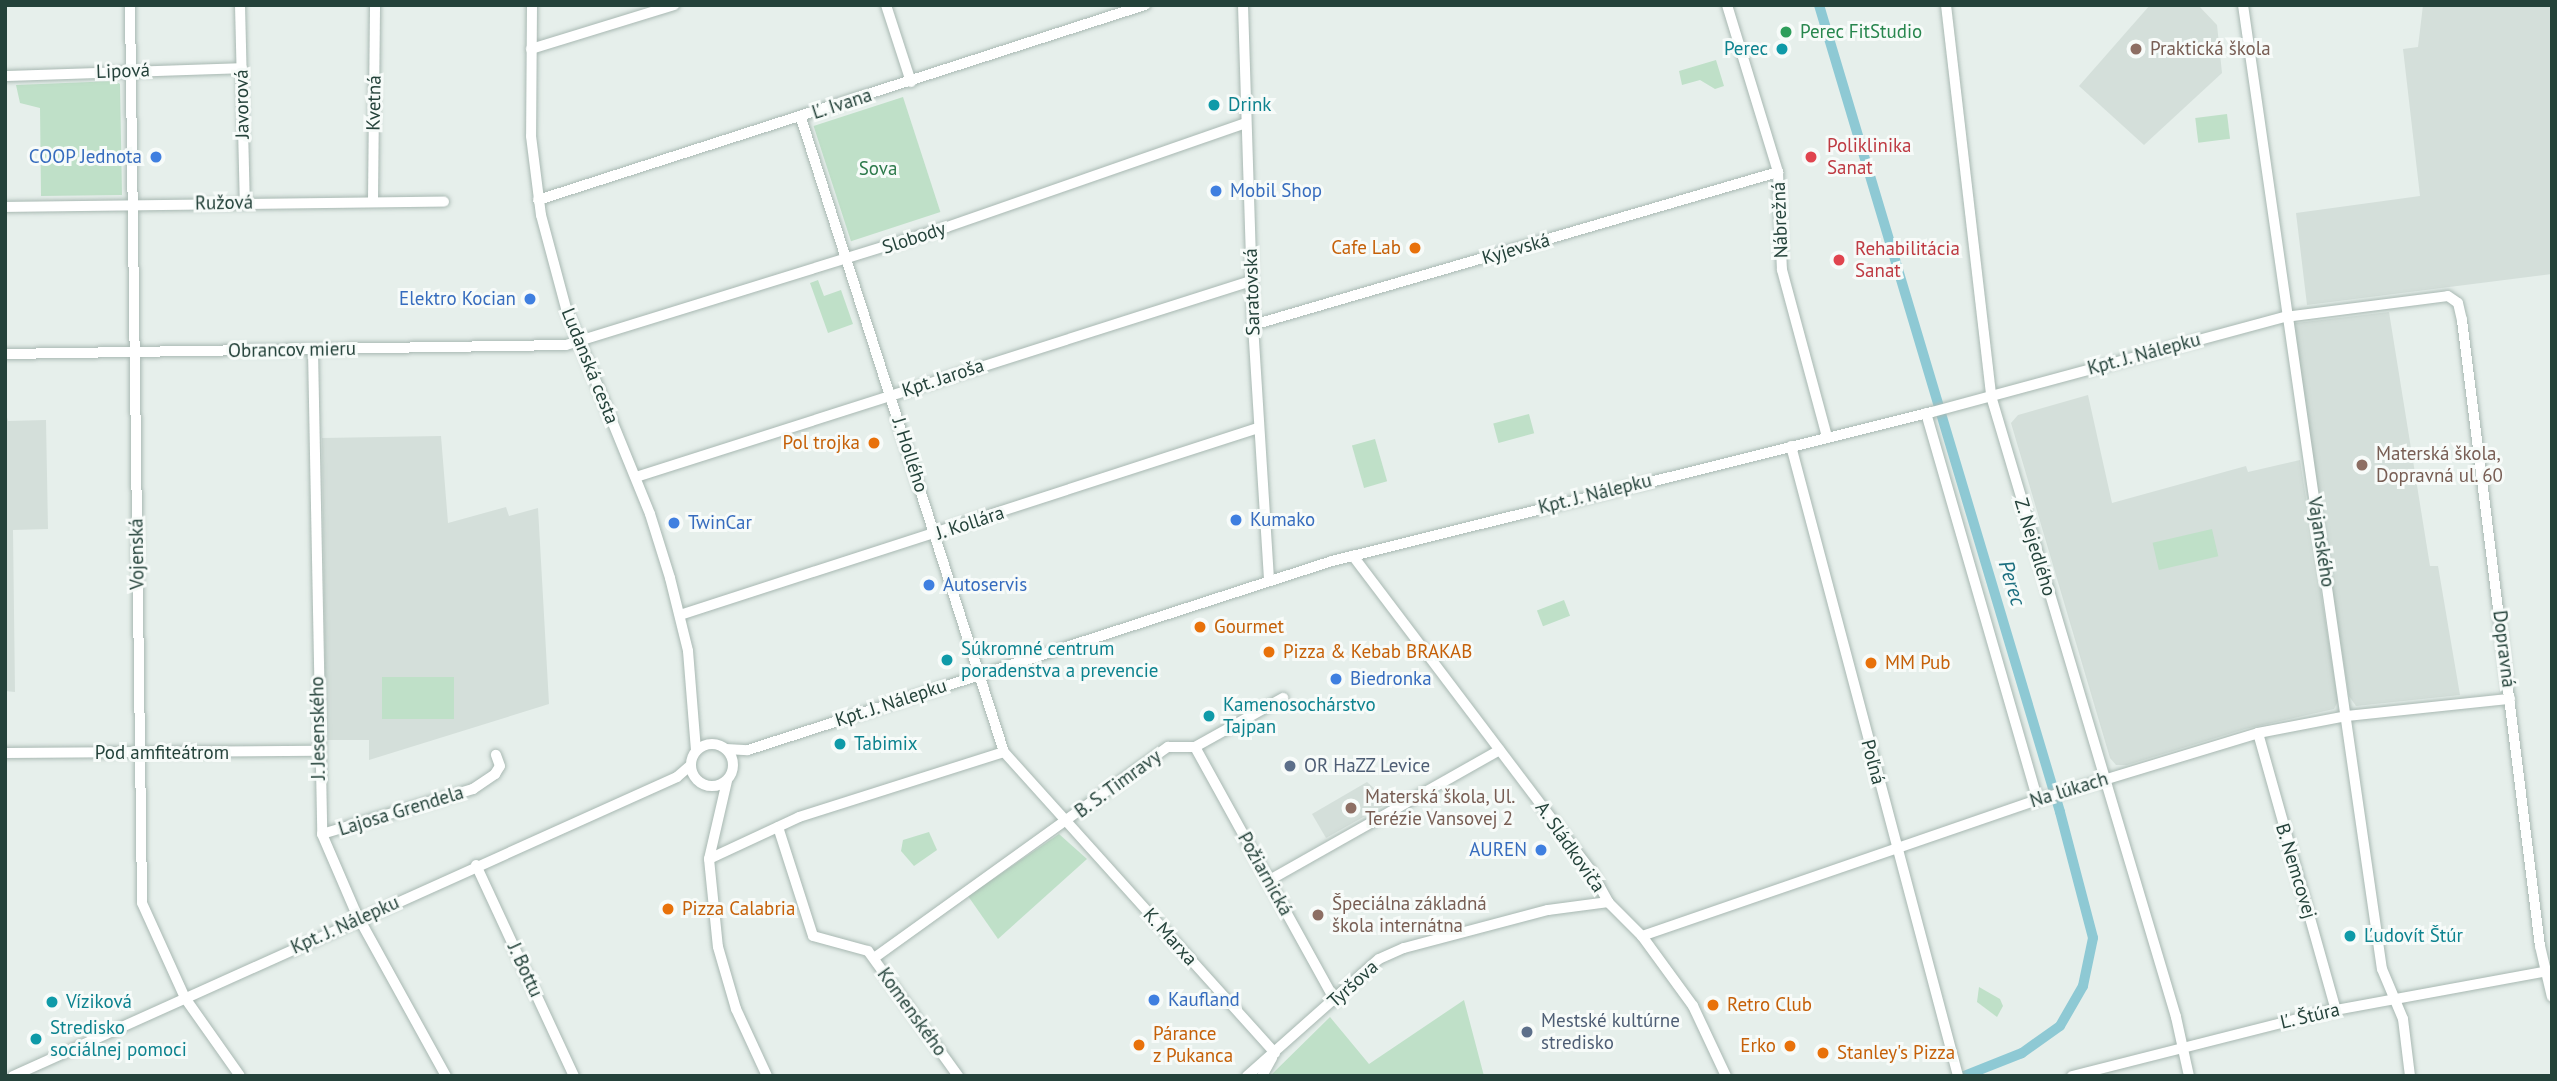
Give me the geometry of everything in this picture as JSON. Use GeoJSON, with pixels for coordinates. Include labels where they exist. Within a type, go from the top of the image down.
{"type":"FeatureCollection","features":[{"type":"Feature","properties":{"kind":"street","name":"Vojenská"},"geometry":{"type":"LineString","coordinates":[[130,5],[130,205],[142,903],[186,998],[240,1076]]}},
{"type":"Feature","properties":{"kind":"street","name":"Javorová"},"geometry":{"type":"LineString","coordinates":[[240,5],[245,203]]}},
{"type":"Feature","properties":{"kind":"street","name":"Kvetná"},"geometry":{"type":"LineString","coordinates":[[373,200],[375,5]]}},
{"type":"Feature","properties":{"kind":"street","name":"Ludanská cesta"},"geometry":{"type":"LineString","coordinates":[[531,5],[531,136],[538,200],[556,278],[579,342],[636,477],[680,615],[696,717],[696,751]]}},
{"type":"Feature","properties":{"kind":"street"},"geometry":{"type":"LineString","coordinates":[[531,49],[674,5]]}},
{"type":"Feature","properties":{"kind":"street"},"geometry":{"type":"LineString","coordinates":[[886,5],[911,82]]}},
{"type":"Feature","properties":{"kind":"street","name":"Ľ. Ivana"},"geometry":{"type":"LineString","coordinates":[[538,200],[801,118],[1145,5]]}},
{"type":"Feature","properties":{"kind":"street","name":"Saratovská"},"geometry":{"type":"LineString","coordinates":[[1243,5],[1251,281],[1269,578]]}},
{"type":"Feature","properties":{"kind":"street","name":"Nábrežná"},"geometry":{"type":"LineString","coordinates":[[1727,5],[1778,172],[1782,270],[1826,437]]}},
{"type":"Feature","properties":{"kind":"street","name":"Z. Nejedlého"},"geometry":{"type":"LineString","coordinates":[[1946,5],[1991,396],[2105,779],[2189,1076]]}},
{"type":"Feature","properties":{"kind":"street","name":"Vajanského"},"geometry":{"type":"LineString","coordinates":[[2243,5],[2285,317],[2347,716],[2382,968],[2403,1019],[2410,1076]]}},
{"type":"Feature","properties":{"kind":"street","name":"Lipová"},"geometry":{"type":"LineString","coordinates":[[5,76],[242,68]]}},
{"type":"Feature","properties":{"kind":"street","name":"J. Hollého"},"geometry":{"type":"LineString","coordinates":[[801,118],[979,674]]}},
{"type":"Feature","properties":{"kind":"street","name":"Slobody"},"geometry":{"type":"LineString","coordinates":[[579,342],[845,260],[1245,123]]}},
{"type":"Feature","properties":{"kind":"street","name":"Kyjevská"},"geometry":{"type":"LineString","coordinates":[[1253,325],[1778,172]]}},
{"type":"Feature","properties":{"kind":"street","name":"Ružová"},"geometry":{"type":"LineString","coordinates":[[5,207],[373,200],[444,202]]}},
{"type":"Feature","properties":{"kind":"street","name":"Kpt. Jaroša"},"geometry":{"type":"LineString","coordinates":[[636,477],[1251,281]]}},
{"type":"Feature","properties":{"kind":"street","name":"Kpt. J. Nálepku"},"geometry":{"type":"LineString","coordinates":[[726,749],[748,750],[1269,578],[1353,556],[1945,408],[2285,317],[2442,296],[2455,300]]}},
{"type":"Feature","properties":{"kind":"street","name":"Dopravná"},"geometry":{"type":"LineString","coordinates":[[2455,300],[2462,320],[2510,699],[2552,998]]}},
{"type":"Feature","properties":{"kind":"street","name":"Obrancov mieru"},"geometry":{"type":"LineString","coordinates":[[5,355],[579,342]]}},
{"type":"Feature","properties":{"kind":"street","name":"J. Jesenského"},"geometry":{"type":"LineString","coordinates":[[313,350],[318,751],[322,834],[359,919],[446,1076]]}},
{"type":"Feature","properties":{"kind":"street"},"geometry":{"type":"LineString","coordinates":[[1929,412],[2041,799]]}},
{"type":"Feature","properties":{"kind":"street","name":"J. Kollára"},"geometry":{"type":"LineString","coordinates":[[680,615],[1258,428]]}},
{"type":"Feature","properties":{"kind":"street","name":"Poľná"},"geometry":{"type":"LineString","coordinates":[[1791,446],[1958,1075]]}},
{"type":"Feature","properties":{"kind":"street","name":"A. Sládkoviča"},"geometry":{"type":"LineString","coordinates":[[1353,556],[1590,869],[1608,902],[1645,939],[1693,1006],[1726,1076]]}},
{"type":"Feature","properties":{"kind":"street","name":"K. Marxa"},"geometry":{"type":"LineString","coordinates":[[979,674],[1004,752],[1275,1053]]}},
{"type":"Feature","properties":{"kind":"street","name":"B. S. Timravy"},"geometry":{"type":"LineString","coordinates":[[1066,821],[1168,747],[1195,747],[1283,698]]}},
{"type":"Feature","properties":{"kind":"street","name":"Na lúkach"},"geometry":{"type":"LineString","coordinates":[[1645,939],[1896,847],[2062,792],[2258,733],[2347,716],[2510,699]]}},
{"type":"Feature","properties":{"kind":"street","name":"Ludanská cesta"},"geometry":{"type":"LineString","coordinates":[[696,717],[712,744]]}},
{"type":"Feature","properties":{"kind":"street","name":"B. Nemcovej"},"geometry":{"type":"LineString","coordinates":[[2258,733],[2336,1010]]}},
{"type":"Feature","properties":{"kind":"street"},"geometry":{"type":"LineString","coordinates":[[718,804],[691,765],[696,751],[712,744],[726,749],[734,764],[718,804],[709,859],[725,978],[767,1076]]}},
{"type":"Feature","properties":{"kind":"street","name":"Požiarnická"},"geometry":{"type":"LineString","coordinates":[[1195,747],[1335,1001]]}},
{"type":"Feature","properties":{"kind":"street","name":"Kpt. J. Nálepku"},"geometry":{"type":"LineString","coordinates":[[734,764],[748,750]]}},
{"type":"Feature","properties":{"kind":"street"},"geometry":{"type":"LineString","coordinates":[[1268,881],[1500,750]]}},
{"type":"Feature","properties":{"kind":"street","name":"Pod amfiteátrom"},"geometry":{"type":"LineString","coordinates":[[5,753],[141,755],[318,751]]}},
{"type":"Feature","properties":{"kind":"street"},"geometry":{"type":"LineString","coordinates":[[709,859],[778,827],[1004,752]]}},
{"type":"Feature","properties":{"kind":"street","name":"Lajosa Grendela"},"geometry":{"type":"LineString","coordinates":[[322,834],[473,789],[495,774],[500,766],[496,755]]}},
{"type":"Feature","properties":{"kind":"street","name":"Kpt. J. Nálepku"},"geometry":{"type":"LineString","coordinates":[[13,1076],[476,865],[677,777],[691,765]]}},
{"type":"Feature","properties":{"kind":"street"},"geometry":{"type":"LineString","coordinates":[[677,777],[701,783],[726,781]]}},
{"type":"Feature","properties":{"kind":"street"},"geometry":{"type":"LineString","coordinates":[[874,958],[1066,821]]}},
{"type":"Feature","properties":{"kind":"street","name":"Komenského"},"geometry":{"type":"LineString","coordinates":[[778,827],[813,936],[868,951],[958,1076]]}},
{"type":"Feature","properties":{"kind":"street","name":"J. Bottu"},"geometry":{"type":"LineString","coordinates":[[476,865],[575,1076]]}},
{"type":"Feature","properties":{"kind":"street","name":"Tyršova"},"geometry":{"type":"LineString","coordinates":[[1247,1076],[1379,960],[1404,948],[1548,910],[1608,902]]}},
{"type":"Feature","properties":{"kind":"street","name":"Ľ. Štúra"},"geometry":{"type":"LineString","coordinates":[[2072,1076],[2182,1045],[2336,1010],[2548,971]]}},
{"type":"Feature","properties":{"kind":"street","name":"Tyršova"},"geometry":{"type":"LineString","coordinates":[[1262,1076],[1275,1053]]}},
{"type":"Feature","properties":{"kind":"shaded area"},"geometry":{"type":"Polygon","coordinates":[[[2150,5],[2198,5],[2217,25],[2222,73],[2144,145],[2079,86],[2150,5]]]}},
{"type":"Feature","properties":{"kind":"shaded area"},"geometry":{"type":"Polygon","coordinates":[[[2423,5],[2552,5],[2552,274],[2307,305],[2296,213],[2420,196],[2403,49],[2418,47],[2423,5]]]}},
{"type":"Feature","properties":{"kind":"shaded area","name":"Materská škola, Dopravná ul. 60"},"geometry":{"type":"Polygon","coordinates":[[[2389,312],[2430,566],[2438,566],[2460,695],[2356,706],[2349,696],[2288,324],[2389,312]]]}},
{"type":"Feature","properties":{"kind":"shaded area"},"geometry":{"type":"Polygon","coordinates":[[[2088,395],[2112,503],[2246,466],[2248,472],[2300,460],[2338,701],[2334,709],[2245,729],[2127,765],[2116,765],[2110,758],[2011,423],[2018,415],[2088,395]]]}},
{"type":"Feature","properties":{"kind":"shaded area"},"geometry":{"type":"Polygon","coordinates":[[[5,410],[8,421],[46,420],[48,529],[13,530],[15,692],[5,691],[5,410]]]}},
{"type":"Feature","properties":{"kind":"shaded area"},"geometry":{"type":"Polygon","coordinates":[[[441,436],[448,523],[506,507],[509,516],[538,508],[549,704],[369,760],[369,740],[326,740],[322,438],[441,436]]]}},
{"type":"Feature","properties":{"kind":"shaded area","name":"Materská škola, Ul. Terézie Vansovej 2"},"geometry":{"type":"Polygon","coordinates":[[[1367,782],[1390,802],[1326,838],[1312,814],[1367,782]]]}},
{"type":"Feature","properties":{"kind":"green space"},"geometry":{"type":"Polygon","coordinates":[[[1716,60],[1724,86],[1715,89],[1700,80],[1682,85],[1679,71],[1716,60]]]}},
{"type":"Feature","properties":{"kind":"green space"},"geometry":{"type":"Polygon","coordinates":[[[115,81],[120,84],[122,195],[41,196],[40,108],[20,103],[16,85],[115,81]]]}},
{"type":"Feature","properties":{"kind":"green space","name":"Sova"},"geometry":{"type":"Polygon","coordinates":[[[903,97],[940,212],[851,241],[814,126],[903,97]]]}},
{"type":"Feature","properties":{"kind":"green space"},"geometry":{"type":"Polygon","coordinates":[[[2227,114],[2230,139],[2198,143],[2195,118],[2227,114]]]}},
{"type":"Feature","properties":{"kind":"green space"},"geometry":{"type":"Polygon","coordinates":[[[818,280],[824,296],[841,290],[853,324],[828,333],[810,283],[818,280]]]}},
{"type":"Feature","properties":{"kind":"green space"},"geometry":{"type":"Polygon","coordinates":[[[1529,414],[1534,433],[1498,443],[1493,424],[1529,414]]]}},
{"type":"Feature","properties":{"kind":"green space"},"geometry":{"type":"Polygon","coordinates":[[[1375,439],[1387,481],[1364,488],[1352,446],[1375,439]]]}},
{"type":"Feature","properties":{"kind":"green space"},"geometry":{"type":"Polygon","coordinates":[[[2212,529],[2218,556],[2159,570],[2153,543],[2212,529]]]}},
{"type":"Feature","properties":{"kind":"green space"},"geometry":{"type":"Polygon","coordinates":[[[1564,600],[1570,616],[1543,626],[1537,610],[1564,600]]]}},
{"type":"Feature","properties":{"kind":"green space"},"geometry":{"type":"Polygon","coordinates":[[[382,677],[454,677],[454,719],[382,719],[382,677]]]}},
{"type":"Feature","properties":{"kind":"green space"},"geometry":{"type":"Polygon","coordinates":[[[929,832],[937,850],[914,866],[901,851],[903,840],[929,832]]]}},
{"type":"Feature","properties":{"kind":"green space"},"geometry":{"type":"Polygon","coordinates":[[[1059,834],[1087,859],[998,939],[968,896],[1059,834]]]}},
{"type":"Feature","properties":{"kind":"green space"},"geometry":{"type":"Polygon","coordinates":[[[1979,987],[2000,999],[2003,1006],[1997,1017],[1977,1002],[1979,987]]]}},
{"type":"Feature","properties":{"kind":"green space"},"geometry":{"type":"Polygon","coordinates":[[[1464,1000],[1484,1076],[1270,1076],[1330,1017],[1369,1064],[1464,1000]]]}},
{"type":"Feature","properties":{"kind":"waterway","name":"Perec"},"geometry":{"type":"LineString","coordinates":[[1819,5],[2060,812],[2093,938],[2083,986],[2060,1026],[2022,1053],[1964,1076]]}},
{"type":"Feature","properties":{"kind":"place","name":"Perec FitStudio"},"geometry":{"type":"Point","coordinates":[1786,32]}},
{"type":"Feature","properties":{"kind":"place","name":"Perec"},"geometry":{"type":"Point","coordinates":[1782,49]}},
{"type":"Feature","properties":{"kind":"place","name":"Praktická škola"},"geometry":{"type":"Point","coordinates":[2136,49]}},
{"type":"Feature","properties":{"kind":"place","name":"Drink"},"geometry":{"type":"Point","coordinates":[1214,105]}},
{"type":"Feature","properties":{"kind":"place","name":"COOP Jednota"},"geometry":{"type":"Point","coordinates":[156,157]}},
{"type":"Feature","properties":{"kind":"place","name":"Poliklinika Sanat"},"geometry":{"type":"Point","coordinates":[1811,157]}},
{"type":"Feature","properties":{"kind":"place","name":"Mobil Shop"},"geometry":{"type":"Point","coordinates":[1216,191]}},
{"type":"Feature","properties":{"kind":"place","name":"Cafe Lab"},"geometry":{"type":"Point","coordinates":[1415,248]}},
{"type":"Feature","properties":{"kind":"place","name":"Rehabilitácia Sanat"},"geometry":{"type":"Point","coordinates":[1839,260]}},
{"type":"Feature","properties":{"kind":"place","name":"Elektro Kocian"},"geometry":{"type":"Point","coordinates":[530,299]}},
{"type":"Feature","properties":{"kind":"place","name":"Pol trojka"},"geometry":{"type":"Point","coordinates":[874,443]}},
{"type":"Feature","properties":{"kind":"place","name":"Materská škola, Dopravná ul. 60"},"geometry":{"type":"Point","coordinates":[2362,465]}},
{"type":"Feature","properties":{"kind":"place","name":"Kumako"},"geometry":{"type":"Point","coordinates":[1236,520]}},
{"type":"Feature","properties":{"kind":"place","name":"TwinCar"},"geometry":{"type":"Point","coordinates":[674,523]}},
{"type":"Feature","properties":{"kind":"place","name":"Autoservis"},"geometry":{"type":"Point","coordinates":[929,585]}},
{"type":"Feature","properties":{"kind":"place","name":"Gourmet"},"geometry":{"type":"Point","coordinates":[1200,627]}},
{"type":"Feature","properties":{"kind":"place","name":"Pizza & Kebab BRAKAB"},"geometry":{"type":"Point","coordinates":[1269,652]}},
{"type":"Feature","properties":{"kind":"place","name":"Súkromné centrum poradenstva a prevencie"},"geometry":{"type":"Point","coordinates":[947,660]}},
{"type":"Feature","properties":{"kind":"place","name":"MM Pub"},"geometry":{"type":"Point","coordinates":[1871,663]}},
{"type":"Feature","properties":{"kind":"place","name":"Biedronka"},"geometry":{"type":"Point","coordinates":[1336,679]}},
{"type":"Feature","properties":{"kind":"place","name":"Kamenosochárstvo Tajpan"},"geometry":{"type":"Point","coordinates":[1209,716]}},
{"type":"Feature","properties":{"kind":"place","name":"Tabimix"},"geometry":{"type":"Point","coordinates":[840,744]}},
{"type":"Feature","properties":{"kind":"place","name":"OR HaZZ Levice"},"geometry":{"type":"Point","coordinates":[1290,766]}},
{"type":"Feature","properties":{"kind":"place","name":"Materská škola, Ul. Terézie Vansovej 2"},"geometry":{"type":"Point","coordinates":[1351,808]}},
{"type":"Feature","properties":{"kind":"place","name":"AUREN"},"geometry":{"type":"Point","coordinates":[1541,850]}},
{"type":"Feature","properties":{"kind":"place","name":"Pizza Calabria"},"geometry":{"type":"Point","coordinates":[668,909]}},
{"type":"Feature","properties":{"kind":"place","name":"Špeciálna základná škola internátna"},"geometry":{"type":"Point","coordinates":[1318,915]}},
{"type":"Feature","properties":{"kind":"place","name":"Ľudovít Štúr"},"geometry":{"type":"Point","coordinates":[2350,936]}},
{"type":"Feature","properties":{"kind":"place","name":"Kaufland"},"geometry":{"type":"Point","coordinates":[1154,1000]}},
{"type":"Feature","properties":{"kind":"place","name":"Víziková"},"geometry":{"type":"Point","coordinates":[52,1002]}},
{"type":"Feature","properties":{"kind":"place","name":"Retro Club"},"geometry":{"type":"Point","coordinates":[1713,1005]}},
{"type":"Feature","properties":{"kind":"place","name":"Mestské kultúrne stredisko"},"geometry":{"type":"Point","coordinates":[1527,1032]}},
{"type":"Feature","properties":{"kind":"place","name":"Stredisko sociálnej pomoci"},"geometry":{"type":"Point","coordinates":[36,1039]}},
{"type":"Feature","properties":{"kind":"place","name":"Párance z Pukanca"},"geometry":{"type":"Point","coordinates":[1139,1045]}},
{"type":"Feature","properties":{"kind":"place","name":"Erko"},"geometry":{"type":"Point","coordinates":[1790,1046]}},
{"type":"Feature","properties":{"kind":"place","name":"Stanley's Pizza"},"geometry":{"type":"Point","coordinates":[1823,1053]}}]}
